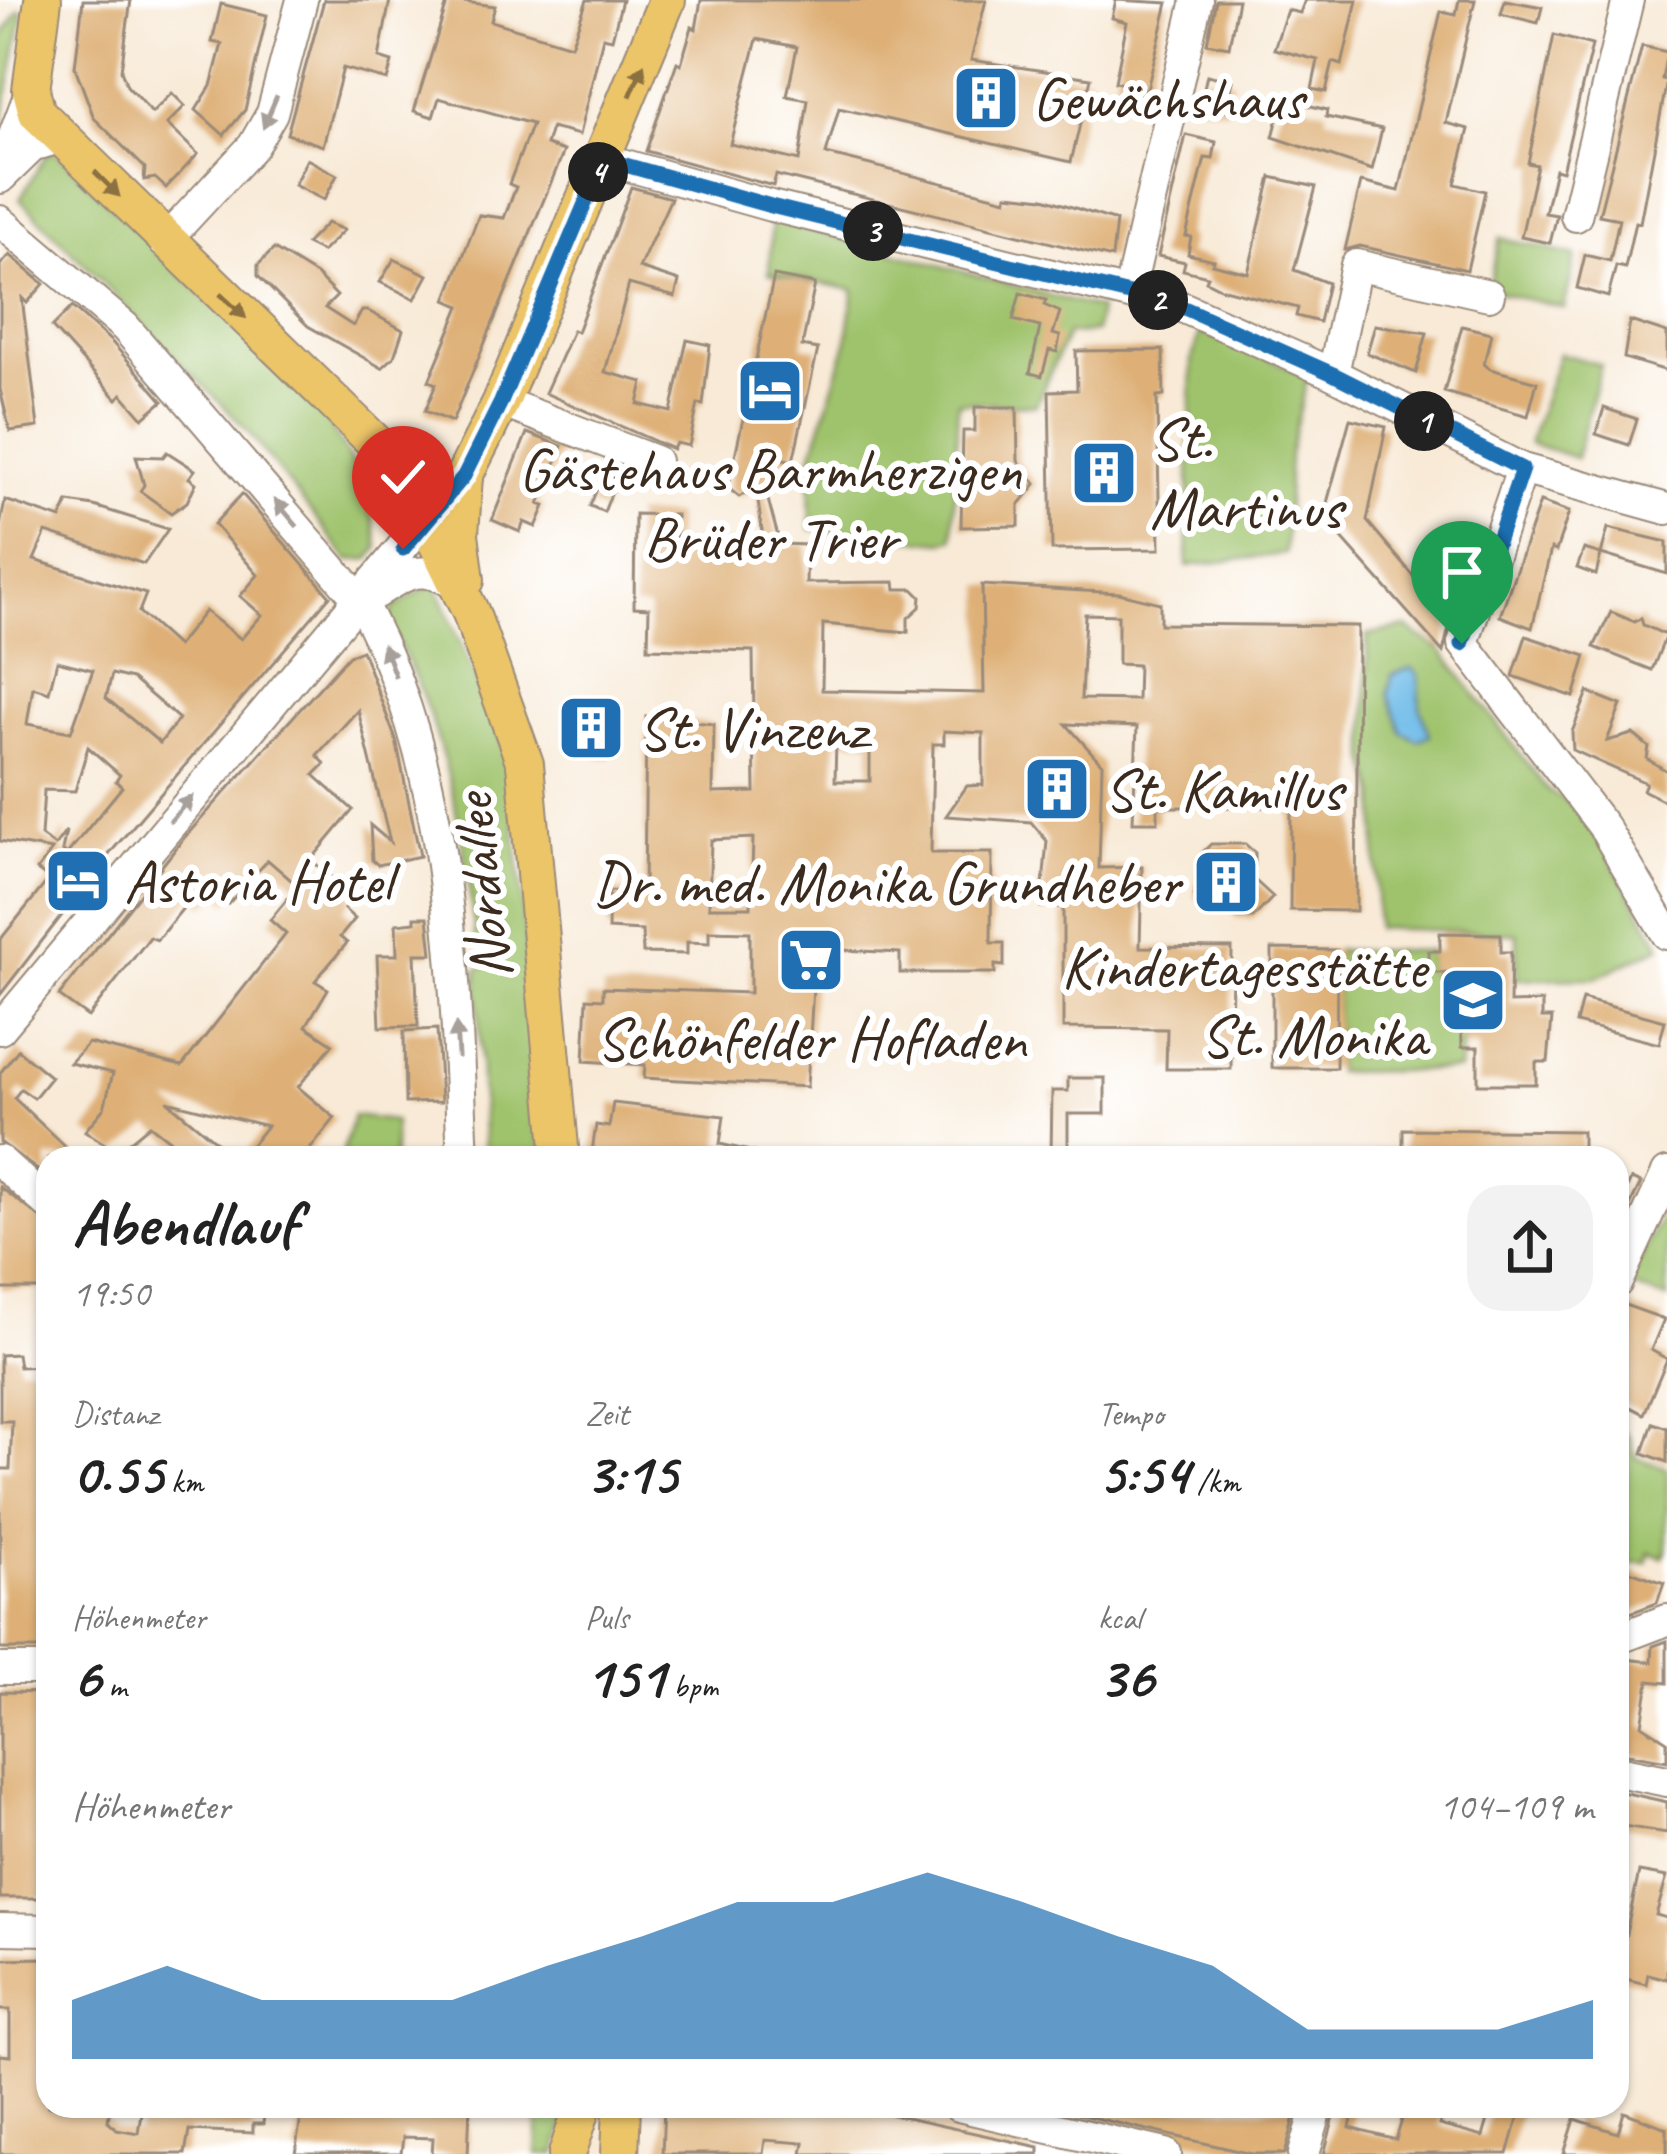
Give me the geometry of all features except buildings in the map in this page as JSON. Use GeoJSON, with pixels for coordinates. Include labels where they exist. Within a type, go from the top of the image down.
{"type":"FeatureCollection","features":[{"type":"Feature","properties":{"kind":"main road"},"geometry":{"type":"LineString","coordinates":[[43,0],[31,90],[37,113],[164,242],[421,484],[458,483]]}},
{"type":"Feature","properties":{"kind":"main road"},"geometry":{"type":"LineString","coordinates":[[424,520],[458,483],[501,402],[668,0]]}},
{"type":"Feature","properties":{"kind":"main road","name":"Nordallee"},"geometry":{"type":"LineString","coordinates":[[386,452],[464,600],[525,764],[560,1146]]}},
{"type":"Feature","properties":{"kind":"main road","name":"Nordallee"},"geometry":{"type":"LineString","coordinates":[[458,483],[464,600]]}},
{"type":"Feature","properties":{"kind":"main road"},"geometry":{"type":"LineString","coordinates":[[567,2154],[579,2118]]}},
{"type":"Feature","properties":{"kind":"main road"},"geometry":{"type":"LineString","coordinates":[[620,2154],[622,2118]]}},
{"type":"Feature","properties":{"kind":"street"},"geometry":{"type":"LineString","coordinates":[[164,242],[253,146],[272,113],[302,0]]}},
{"type":"Feature","properties":{"kind":"street"},"geometry":{"type":"LineString","coordinates":[[1129,292],[1197,0]]}},
{"type":"Feature","properties":{"kind":"street"},"geometry":{"type":"LineString","coordinates":[[1576,216],[1628,0]]}},
{"type":"Feature","properties":{"kind":"street"},"geometry":{"type":"LineString","coordinates":[[0,175],[31,90]]}},
{"type":"Feature","properties":{"kind":"street"},"geometry":{"type":"LineString","coordinates":[[0,175],[33,146],[59,138]]}},
{"type":"Feature","properties":{"kind":"street"},"geometry":{"type":"LineString","coordinates":[[604,159],[771,206],[1182,307],[1333,374],[1522,469],[1667,508]]}},
{"type":"Feature","properties":{"kind":"street"},"geometry":{"type":"LineString","coordinates":[[0,221],[125,327],[361,602],[393,670],[432,802],[450,926],[462,1146]]}},
{"type":"Feature","properties":{"kind":"street"},"geometry":{"type":"LineString","coordinates":[[1333,374],[1356,265],[1489,295]]}},
{"type":"Feature","properties":{"kind":"street"},"geometry":{"type":"LineString","coordinates":[[501,402],[655,461]]}},
{"type":"Feature","properties":{"kind":"street"},"geometry":{"type":"LineString","coordinates":[[1522,469],[1462,644],[1580,794],[1667,934]]}},
{"type":"Feature","properties":{"kind":"street"},"geometry":{"type":"LineString","coordinates":[[0,1029],[361,602],[424,520]]}},
{"type":"Feature","properties":{"kind":"street"},"geometry":{"type":"LineString","coordinates":[[361,602],[423,570],[436,571],[464,600]]}},
{"type":"Feature","properties":{"kind":"street"},"geometry":{"type":"LineString","coordinates":[[0,1161],[36,1193]]}},
{"type":"Feature","properties":{"kind":"street"},"geometry":{"type":"LineString","coordinates":[[1629,1254],[1667,1173]]}},
{"type":"Feature","properties":{"kind":"street"},"geometry":{"type":"LineString","coordinates":[[1629,1634],[1667,1620]]}},
{"type":"Feature","properties":{"kind":"street"},"geometry":{"type":"LineString","coordinates":[[0,1670],[36,1670]]}},
{"type":"Feature","properties":{"kind":"street"},"geometry":{"type":"LineString","coordinates":[[1629,1774],[1667,1781]]}},
{"type":"Feature","properties":{"kind":"street"},"geometry":{"type":"LineString","coordinates":[[0,1929],[36,1930]]}},
{"type":"Feature","properties":{"kind":"street"},"geometry":{"type":"LineString","coordinates":[[1010,2118],[1166,2154]]}},
{"type":"Feature","properties":{"kind":"street"},"geometry":{"type":"LineString","coordinates":[[1304,2154],[1314,2118]]}},
{"type":"Feature","properties":{"kind":"green space"},"geometry":{"type":"Polygon","coordinates":[[[19,10],[23,12],[0,136],[0,40],[19,10]]]}},
{"type":"Feature","properties":{"kind":"green space"},"geometry":{"type":"Polygon","coordinates":[[[55,151],[319,410],[365,493],[378,548],[370,559],[348,560],[246,429],[20,199],[46,155],[55,151]]]}},
{"type":"Feature","properties":{"kind":"green space"},"geometry":{"type":"Polygon","coordinates":[[[772,219],[1099,309],[1095,332],[1067,334],[1036,405],[958,402],[953,538],[943,542],[811,529],[810,462],[846,346],[854,290],[769,273],[772,219]]]}},
{"type":"Feature","properties":{"kind":"green space"},"geometry":{"type":"Polygon","coordinates":[[[1500,238],[1576,256],[1564,308],[1488,290],[1500,238]]]}},
{"type":"Feature","properties":{"kind":"green space"},"geometry":{"type":"Polygon","coordinates":[[[1201,330],[1308,376],[1289,454],[1285,554],[1187,566],[1192,359],[1201,330]]]}},
{"type":"Feature","properties":{"kind":"green space"},"geometry":{"type":"Polygon","coordinates":[[[1559,353],[1601,365],[1576,458],[1529,443],[1559,353]]]}},
{"type":"Feature","properties":{"kind":"green space"},"geometry":{"type":"Polygon","coordinates":[[[435,583],[508,755],[541,1146],[484,1146],[477,969],[491,965],[494,956],[488,946],[476,945],[449,779],[424,699],[387,623],[394,607],[435,583]]]}},
{"type":"Feature","properties":{"kind":"green space"},"geometry":{"type":"Polygon","coordinates":[[[1406,627],[1443,652],[1548,791],[1582,810],[1661,946],[1595,978],[1517,979],[1517,933],[1376,928],[1377,795],[1367,759],[1367,635],[1406,627]]]}},
{"type":"Feature","properties":{"kind":"green space"},"geometry":{"type":"Polygon","coordinates":[[[1337,950],[1429,951],[1429,973],[1448,973],[1445,1009],[1465,1010],[1459,1070],[1336,1072],[1337,950]]]}},
{"type":"Feature","properties":{"kind":"green space"},"geometry":{"type":"Polygon","coordinates":[[[353,1116],[394,1121],[394,1146],[344,1146],[353,1116]]]}},
{"type":"Feature","properties":{"kind":"green space"},"geometry":{"type":"Polygon","coordinates":[[[1667,1211],[1667,1299],[1629,1286],[1667,1211]]]}},
{"type":"Feature","properties":{"kind":"green space"},"geometry":{"type":"Polygon","coordinates":[[[1629,1438],[1637,1458],[1667,1468],[1667,1549],[1663,1557],[1650,1553],[1647,1563],[1629,1562],[1629,1438]]]}},
{"type":"Feature","properties":{"kind":"green space"},"geometry":{"type":"Polygon","coordinates":[[[539,2118],[566,2118],[556,2154],[537,2154],[539,2118]]]}},
{"type":"Feature","properties":{"kind":"water"},"geometry":{"type":"Polygon","coordinates":[[[1412,668],[1419,675],[1420,707],[1430,735],[1418,740],[1402,732],[1388,694],[1392,675],[1412,668]]]}},
{"type":"Feature","properties":{"kind":"place","name":"Gewächshaus"},"geometry":{"type":"Point","coordinates":[986,98]}},
{"type":"Feature","properties":{"kind":"place","name":"Gästehaus Barmherzigen Brüder Trier"},"geometry":{"type":"Point","coordinates":[770,391]}},
{"type":"Feature","properties":{"kind":"place","name":"St. Martinus"},"geometry":{"type":"Point","coordinates":[1104,473]}},
{"type":"Feature","properties":{"kind":"place","name":"St. Vinzenz"},"geometry":{"type":"Point","coordinates":[591,728]}},
{"type":"Feature","properties":{"kind":"place","name":"St. Kamillus"},"geometry":{"type":"Point","coordinates":[1057,789]}},
{"type":"Feature","properties":{"kind":"place","name":"Astoria Hotel"},"geometry":{"type":"Point","coordinates":[78,881]}},
{"type":"Feature","properties":{"kind":"place","name":"Dr. med. Monika Grundheber"},"geometry":{"type":"Point","coordinates":[1226,882]}},
{"type":"Feature","properties":{"kind":"place","name":"Schönfelder Hofladen"},"geometry":{"type":"Point","coordinates":[811,960]}},
{"type":"Feature","properties":{"kind":"place","name":"Kindertagesstätte St. Monika"},"geometry":{"type":"Point","coordinates":[1473,1000]}},
{"type":"Feature","properties":{"kind":"route"},"geometry":{"type":"LineString","coordinates":[[403,549],[464,476],[501,402],[604,159],[771,206],[1182,307],[1333,374],[1522,469],[1462,644]]}}]}
